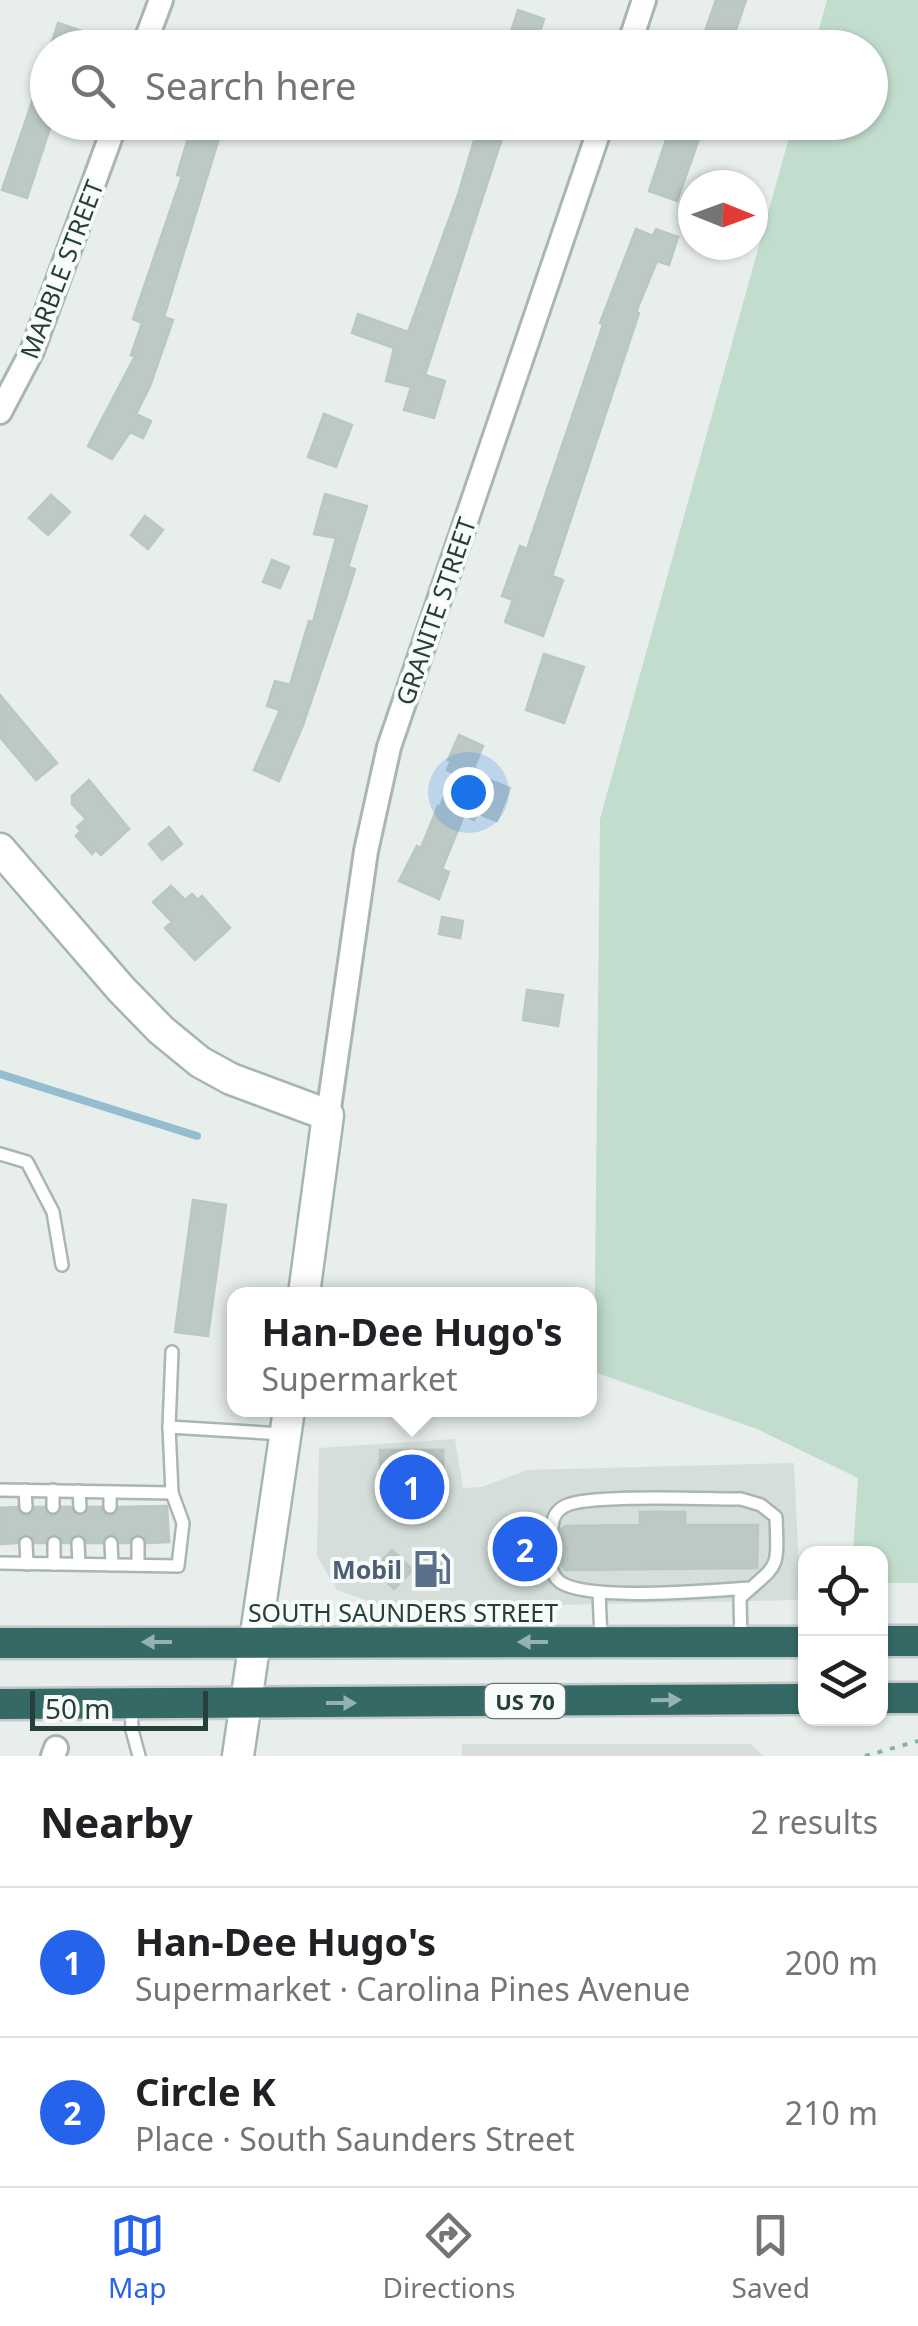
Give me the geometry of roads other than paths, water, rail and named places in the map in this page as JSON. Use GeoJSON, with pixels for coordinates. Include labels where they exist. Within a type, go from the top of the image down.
{"type":"FeatureCollection","features":[{"type":"Feature","properties":{"kind":"highway","name":"SOUTH SAUNDERS STREET"},"geometry":{"type":"LineString","coordinates":[[0,1643],[798,1642]]}},
{"type":"Feature","properties":{"kind":"highway"},"geometry":{"type":"LineString","coordinates":[[888,1642],[918,1642]]}},
{"type":"Feature","properties":{"kind":"highway"},"geometry":{"type":"LineString","coordinates":[[888,1698],[918,1698]]}},
{"type":"Feature","properties":{"kind":"highway","name":"US 70"},"geometry":{"type":"LineString","coordinates":[[0,1704],[798,1699]]}},
{"type":"Feature","properties":{"kind":"street"},"geometry":{"type":"LineString","coordinates":[[150,30],[161,0]]}},
{"type":"Feature","properties":{"kind":"street"},"geometry":{"type":"LineString","coordinates":[[634,30],[644,0]]}},
{"type":"Feature","properties":{"kind":"street","name":"MARBLE STREET"},"geometry":{"type":"LineString","coordinates":[[0,412],[32,351],[109,140]]}},
{"type":"Feature","properties":{"kind":"street","name":"GRANITE STREET"},"geometry":{"type":"LineString","coordinates":[[328,1115],[366,851],[389,747],[596,140]]}},
{"type":"Feature","properties":{"kind":"street"},"geometry":{"type":"LineString","coordinates":[[0,850],[121,989],[200,1062],[231,1079],[328,1115],[305,1287]]}},
{"type":"Feature","properties":{"kind":"street"},"geometry":{"type":"LineString","coordinates":[[238,1756],[286,1422]]}},
{"type":"Feature","properties":{"kind":"lane"},"geometry":{"type":"LineString","coordinates":[[0,1154],[27,1162],[54,1212],[62,1265]]}},
{"type":"Feature","properties":{"kind":"lane"},"geometry":{"type":"LineString","coordinates":[[0,1564],[178,1566],[183,1524],[172,1493],[172,1352]]}},
{"type":"Feature","properties":{"kind":"lane"},"geometry":{"type":"LineString","coordinates":[[170,1427],[286,1422]]}},
{"type":"Feature","properties":{"kind":"lane"},"geometry":{"type":"LineString","coordinates":[[0,1490],[172,1493]]}},
{"type":"Feature","properties":{"kind":"lane"},"geometry":{"type":"LineString","coordinates":[[26,1490],[26,1507]]}},
{"type":"Feature","properties":{"kind":"lane"},"geometry":{"type":"LineString","coordinates":[[53,1490],[54,1507]]}},
{"type":"Feature","properties":{"kind":"lane"},"geometry":{"type":"LineString","coordinates":[[79,1491],[80,1507]]}},
{"type":"Feature","properties":{"kind":"lane"},"geometry":{"type":"LineString","coordinates":[[110,1492],[110,1507]]}},
{"type":"Feature","properties":{"kind":"lane"},"geometry":{"type":"LineString","coordinates":[[137,1492],[137,1507]]}},
{"type":"Feature","properties":{"kind":"lane"},"geometry":{"type":"LineString","coordinates":[[741,1642],[740,1598],[772,1570],[778,1556],[776,1516],[761,1505],[741,1499],[595,1500],[560,1508],[553,1518],[549,1560],[554,1576],[562,1584],[598,1593],[750,1588]]}},
{"type":"Feature","properties":{"kind":"lane"},"geometry":{"type":"LineString","coordinates":[[54,1543],[54,1564]]}},
{"type":"Feature","properties":{"kind":"lane"},"geometry":{"type":"LineString","coordinates":[[78,1543],[79,1564]]}},
{"type":"Feature","properties":{"kind":"lane"},"geometry":{"type":"LineString","coordinates":[[110,1543],[112,1565]]}},
{"type":"Feature","properties":{"kind":"lane"},"geometry":{"type":"LineString","coordinates":[[138,1543],[138,1565]]}},
{"type":"Feature","properties":{"kind":"lane"},"geometry":{"type":"LineString","coordinates":[[26,1544],[26,1564]]}},
{"type":"Feature","properties":{"kind":"lane"},"geometry":{"type":"LineString","coordinates":[[598,1593],[601,1642]]}},
{"type":"Feature","properties":{"kind":"lane"},"geometry":{"type":"LineString","coordinates":[[131,1704],[139,1756]]}},
{"type":"Feature","properties":{"kind":"waterway"},"geometry":{"type":"LineString","coordinates":[[0,1074],[197,1136]]}},
{"type":"Feature","properties":{"kind":"place","name":"Han-Dee Hugo's"},"geometry":{"type":"Point","coordinates":[412,1487]}},
{"type":"Feature","properties":{"kind":"place","name":"Circle K"},"geometry":{"type":"Point","coordinates":[525,1549]}},
{"type":"Feature","properties":{"kind":"place","name":"Mobil"},"geometry":{"type":"Point","coordinates":[432,1569]}}]}
